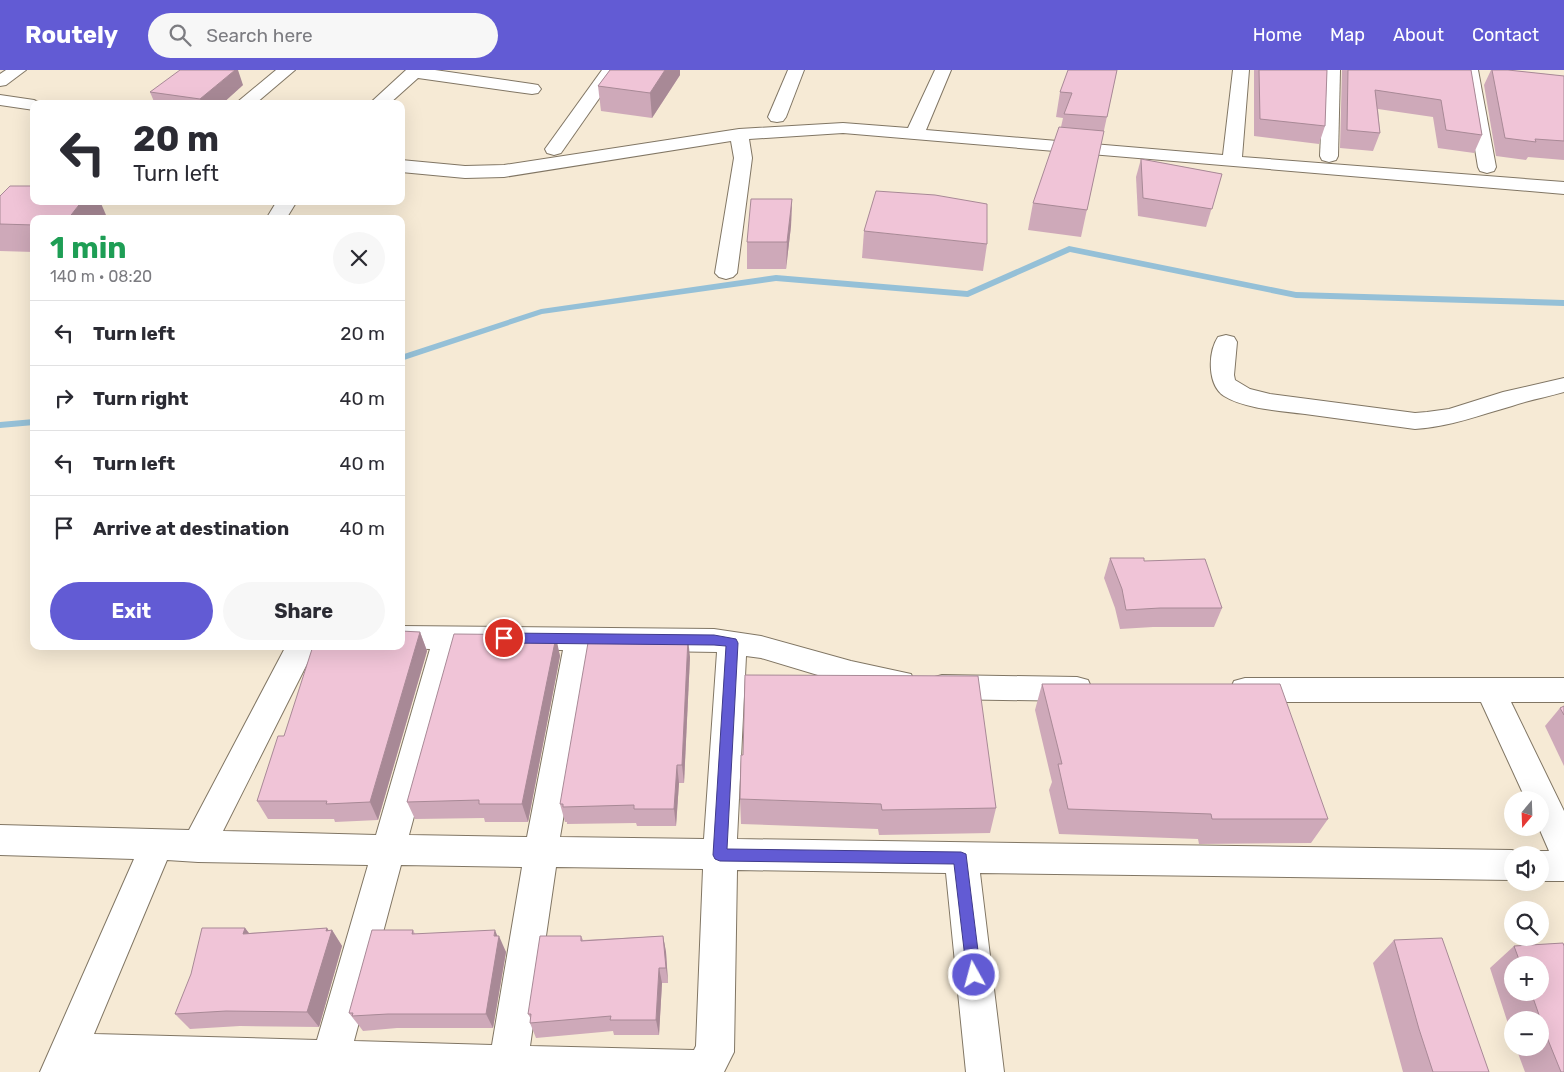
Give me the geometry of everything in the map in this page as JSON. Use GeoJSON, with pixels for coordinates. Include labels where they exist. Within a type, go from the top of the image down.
{"type":"FeatureCollection","features":[{"type":"Feature","properties":{"kind":"street"},"geometry":{"type":"LineString","coordinates":[[0,81],[18,70]]}},
{"type":"Feature","properties":{"kind":"street"},"geometry":{"type":"LineString","coordinates":[[249,100],[287,70]]}},
{"type":"Feature","properties":{"kind":"street"},"geometry":{"type":"LineString","coordinates":[[554,149],[611,70]]}},
{"type":"Feature","properties":{"kind":"street"},"geometry":{"type":"LineString","coordinates":[[777,116],[796,70]]}},
{"type":"Feature","properties":{"kind":"street"},"geometry":{"type":"LineString","coordinates":[[918,127],[942,70]]}},
{"type":"Feature","properties":{"kind":"street"},"geometry":{"type":"LineString","coordinates":[[1232,154],[1241,70]]}},
{"type":"Feature","properties":{"kind":"street"},"geometry":{"type":"LineString","coordinates":[[1329,156],[1332,70]]}},
{"type":"Feature","properties":{"kind":"street"},"geometry":{"type":"LineString","coordinates":[[1487,168],[1470,70],[1489,72]]}},
{"type":"Feature","properties":{"kind":"street"},"geometry":{"type":"LineString","coordinates":[[382,100],[415,71],[532,89]]}},
{"type":"Feature","properties":{"kind":"street"},"geometry":{"type":"LineString","coordinates":[[0,100],[30,104]]}},
{"type":"Feature","properties":{"kind":"street"},"geometry":{"type":"LineString","coordinates":[[410,149],[471,154],[514,154],[735,119],[837,113],[918,127],[1232,154],[1564,188]]}},
{"type":"Feature","properties":{"kind":"street"},"geometry":{"type":"LineString","coordinates":[[0,116],[30,120]]}},
{"type":"Feature","properties":{"kind":"street"},"geometry":{"type":"LineString","coordinates":[[405,166],[465,172],[504,171],[738,134],[843,128],[918,127]]}},
{"type":"Feature","properties":{"kind":"street"},"geometry":{"type":"LineString","coordinates":[[726,273],[743,158],[738,134]]}},
{"type":"Feature","properties":{"kind":"street"},"geometry":{"type":"LineString","coordinates":[[1232,154],[1329,156],[1564,173]]}},
{"type":"Feature","properties":{"kind":"street"},"geometry":{"type":"LineString","coordinates":[[1226,342],[1222,375],[1224,383],[1231,390],[1242,395],[1270,402],[1415,422],[1450,418],[1505,400],[1564,385]]}},
{"type":"Feature","properties":{"kind":"street"},"geometry":{"type":"LineString","coordinates":[[405,637],[714,640],[761,647],[851,673],[891,682],[943,687],[1106,690]]}},
{"type":"Feature","properties":{"kind":"street"},"geometry":{"type":"LineString","coordinates":[[329,1066],[448,637]]}},
{"type":"Feature","properties":{"kind":"street"},"geometry":{"type":"LineString","coordinates":[[507,1068],[541,852],[580,638]]}},
{"type":"Feature","properties":{"kind":"street"},"geometry":{"type":"LineString","coordinates":[[156,844],[63,1062],[689,1070],[705,1066],[715,1052],[720,855],[732,643]]}},
{"type":"Feature","properties":{"kind":"street"},"geometry":{"type":"LineString","coordinates":[[198,846],[299,650]]}},
{"type":"Feature","properties":{"kind":"street"},"geometry":{"type":"LineString","coordinates":[[1214,690],[1564,690]]}},
{"type":"Feature","properties":{"kind":"street"},"geometry":{"type":"LineString","coordinates":[[1490,690],[1564,846]]}},
{"type":"Feature","properties":{"kind":"street"},"geometry":{"type":"LineString","coordinates":[[0,840],[388,850],[1504,865]]}},
{"type":"Feature","properties":{"kind":"street"},"geometry":{"type":"LineString","coordinates":[[961,858],[985,1072]]}},
{"type":"Feature","properties":{"kind":"street"},"geometry":{"type":"LineString","coordinates":[[1549,866],[1564,866]]}},
{"type":"Feature","properties":{"kind":"building"},"geometry":{"type":"Polygon","coordinates":[[[180,70],[235,70],[200,99],[150,92],[180,70]]]}},
{"type":"Feature","properties":{"kind":"building"},"geometry":{"type":"Polygon","coordinates":[[[610,70],[665,70],[650,93],[598,86],[610,70]]]}},
{"type":"Feature","properties":{"kind":"building"},"geometry":{"type":"Polygon","coordinates":[[[1068,70],[1117,70],[1107,117],[1064,114],[1072,93],[1060,92],[1068,70]]]}},
{"type":"Feature","properties":{"kind":"building"},"geometry":{"type":"Polygon","coordinates":[[[1259,70],[1327,70],[1325,126],[1260,119],[1259,70]]]}},
{"type":"Feature","properties":{"kind":"building"},"geometry":{"type":"Polygon","coordinates":[[[1348,70],[1471,70],[1482,135],[1446,130],[1441,100],[1375,90],[1380,133],[1347,130],[1348,70]]]}},
{"type":"Feature","properties":{"kind":"building"},"geometry":{"type":"Polygon","coordinates":[[[1492,70],[1564,76],[1564,141],[1535,139],[1536,142],[1505,138],[1492,70]]]}},
{"type":"Feature","properties":{"kind":"building"},"geometry":{"type":"Polygon","coordinates":[[[1059,127],[1104,131],[1087,210],[1033,203],[1059,127]]]}},
{"type":"Feature","properties":{"kind":"building"},"geometry":{"type":"Polygon","coordinates":[[[1141,159],[1222,174],[1212,209],[1143,198],[1141,159]]]}},
{"type":"Feature","properties":{"kind":"building"},"geometry":{"type":"Polygon","coordinates":[[[10,186],[30,186],[30,205],[79,205],[71,215],[30,215],[30,225],[0,224],[0,196],[10,186]]]}},
{"type":"Feature","properties":{"kind":"building"},"geometry":{"type":"Polygon","coordinates":[[[876,191],[935,195],[987,204],[987,244],[864,231],[876,191]]]}},
{"type":"Feature","properties":{"kind":"building"},"geometry":{"type":"Polygon","coordinates":[[[751,199],[792,199],[787,242],[747,242],[751,199]]]}},
{"type":"Feature","properties":{"kind":"building"},"geometry":{"type":"Polygon","coordinates":[[[1110,558],[1144,558],[1144,561],[1205,559],[1222,608],[1126,610],[1122,589],[1110,558]]]}},
{"type":"Feature","properties":{"kind":"building"},"geometry":{"type":"Polygon","coordinates":[[[405,631],[420,632],[370,802],[326,804],[327,801],[257,801],[278,736],[284,736],[312,650],[405,650],[405,631]]]}},
{"type":"Feature","properties":{"kind":"building"},"geometry":{"type":"Polygon","coordinates":[[[454,634],[554,635],[556,637],[522,804],[479,804],[479,800],[407,802],[454,634]]]}},
{"type":"Feature","properties":{"kind":"building"},"geometry":{"type":"Polygon","coordinates":[[[589,637],[688,638],[682,765],[677,765],[674,809],[634,809],[634,805],[563,807],[563,804],[560,804],[589,637]]]}},
{"type":"Feature","properties":{"kind":"building"},"geometry":{"type":"Polygon","coordinates":[[[745,675],[978,676],[996,808],[882,810],[881,804],[740,799],[745,675]]]}},
{"type":"Feature","properties":{"kind":"building"},"geometry":{"type":"Polygon","coordinates":[[[1042,684],[1280,684],[1328,819],[1212,819],[1211,814],[1068,809],[1058,764],[1062,764],[1042,684]]]}},
{"type":"Feature","properties":{"kind":"building"},"geometry":{"type":"Polygon","coordinates":[[[1564,706],[1564,715],[1560,708],[1564,706]]]}},
{"type":"Feature","properties":{"kind":"building"},"geometry":{"type":"Polygon","coordinates":[[[202,928],[245,928],[243,934],[327,928],[326,931],[332,930],[307,1012],[226,1011],[175,1014],[191,974],[202,928]]]}},
{"type":"Feature","properties":{"kind":"building"},"geometry":{"type":"Polygon","coordinates":[[[372,930],[413,930],[412,934],[495,930],[494,936],[499,936],[486,1014],[352,1016],[353,1013],[349,1013],[372,930]]]}},
{"type":"Feature","properties":{"kind":"building"},"geometry":{"type":"Polygon","coordinates":[[[540,936],[581,936],[581,941],[663,936],[666,968],[659,968],[656,1020],[610,1020],[611,1016],[530,1023],[531,1014],[528,1014],[540,936]]]}},
{"type":"Feature","properties":{"kind":"building"},"geometry":{"type":"Polygon","coordinates":[[[1442,938],[1489,1072],[1433,1072],[1394,940],[1442,938]]]}},
{"type":"Feature","properties":{"kind":"building"},"geometry":{"type":"Polygon","coordinates":[[[1563,943],[1564,946],[1564,1072],[1561,1072],[1549,1042],[1549,1011],[1538,1011],[1534,1001],[1549,1001],[1549,956],[1518,956],[1514,946],[1549,946],[1549,944],[1563,943]]]}},
{"type":"Feature","properties":{"kind":"waterway"},"geometry":{"type":"LineString","coordinates":[[405,357],[541,312],[776,278],[968,294],[1069,249],[1296,295],[1564,303]]}},
{"type":"Feature","properties":{"kind":"waterway"},"geometry":{"type":"LineString","coordinates":[[0,425],[30,422]]}},
{"type":"Feature","properties":{"kind":"route"},"geometry":{"type":"LineString","coordinates":[[504,638],[714,640],[732,643],[720,855],[961,858],[974,975]]}}]}
